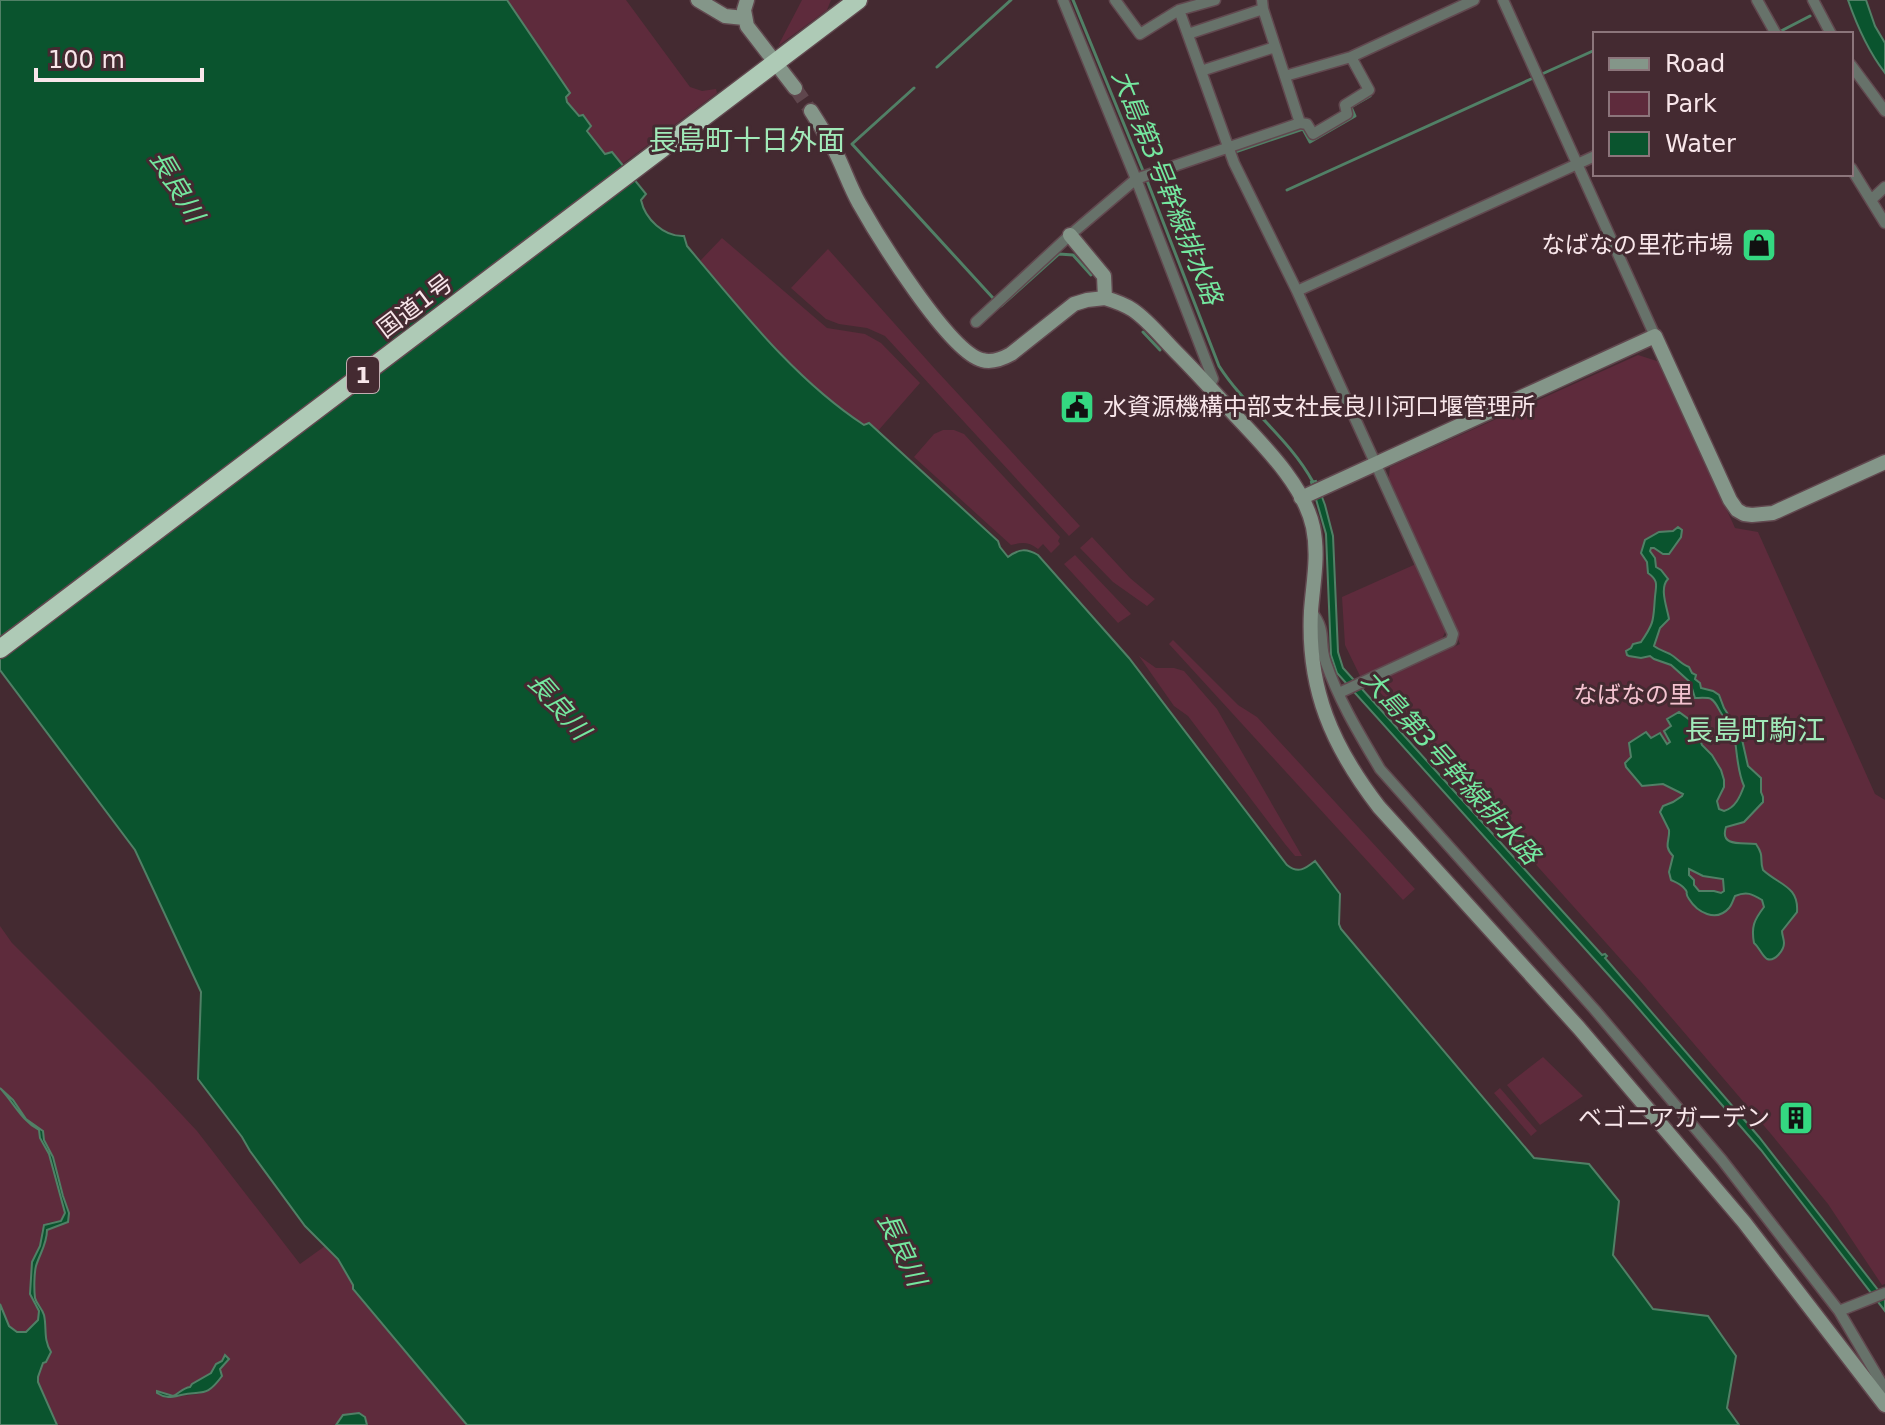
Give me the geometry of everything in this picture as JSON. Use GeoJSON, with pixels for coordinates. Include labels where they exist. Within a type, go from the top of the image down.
{"type":"FeatureCollection","features":[{"type":"Feature","properties":{"kind":"highway","name":"国道1号"},"geometry":{"type":"LineString","coordinates":[[0,649],[854,1]]}},
{"type":"Feature","properties":{"kind":"street"},"geometry":{"type":"LineString","coordinates":[[747,0],[744,10],[747,26],[795,88]]}},
{"type":"Feature","properties":{"kind":"street"},"geometry":{"type":"LineString","coordinates":[[1063,0],[1142,178],[1213,379],[1209,387]]}},
{"type":"Feature","properties":{"kind":"street"},"geometry":{"type":"LineString","coordinates":[[1115,0],[1140,34],[1179,10],[1215,0]]}},
{"type":"Feature","properties":{"kind":"street"},"geometry":{"type":"LineString","coordinates":[[1285,76],[1351,57],[1474,0]]}},
{"type":"Feature","properties":{"kind":"street"},"geometry":{"type":"LineString","coordinates":[[1503,0],[1737,510],[1752,515],[1773,513],[1885,462]]}},
{"type":"Feature","properties":{"kind":"street"},"geometry":{"type":"LineString","coordinates":[[1757,0],[1775,32]]}},
{"type":"Feature","properties":{"kind":"street"},"geometry":{"type":"LineString","coordinates":[[1813,0],[1830,32]]}},
{"type":"Feature","properties":{"kind":"street"},"geometry":{"type":"LineString","coordinates":[[703,2],[725,16],[744,18]]}},
{"type":"Feature","properties":{"kind":"street"},"geometry":{"type":"LineString","coordinates":[[1188,34],[1263,5],[1300,123]]}},
{"type":"Feature","properties":{"kind":"street"},"geometry":{"type":"LineString","coordinates":[[1179,10],[1234,163],[1297,291],[1453,634],[1451,641],[1343,691]]}},
{"type":"Feature","properties":{"kind":"street"},"geometry":{"type":"LineString","coordinates":[[1201,71],[1275,47]]}},
{"type":"Feature","properties":{"kind":"street"},"geometry":{"type":"LineString","coordinates":[[976,322],[1070,235],[1142,178],[1300,123],[1307,124],[1313,134],[1347,114],[1345,105],[1369,90],[1351,57]]}},
{"type":"Feature","properties":{"kind":"street"},"geometry":{"type":"LineString","coordinates":[[1853,68],[1885,111]]}},
{"type":"Feature","properties":{"kind":"street"},"geometry":{"type":"LineString","coordinates":[[811,111],[837,154],[858,202],[903,271],[932,315],[970,354],[979,360],[1001,359],[1074,304],[1105,298],[1122,303],[1134,311],[1271,453],[1305,496],[1313,525],[1317,553],[1311,611],[1315,675],[1328,726],[1357,778],[1379,807],[1579,1028],[1744,1222],[1885,1405]]}},
{"type":"Feature","properties":{"kind":"street"},"geometry":{"type":"LineString","coordinates":[[1297,291],[1593,157]]}},
{"type":"Feature","properties":{"kind":"street"},"geometry":{"type":"LineString","coordinates":[[1853,171],[1885,223]]}},
{"type":"Feature","properties":{"kind":"street"},"geometry":{"type":"LineString","coordinates":[[1871,200],[1885,187]]}},
{"type":"Feature","properties":{"kind":"street"},"geometry":{"type":"LineString","coordinates":[[1070,235],[1104,276],[1105,298]]}},
{"type":"Feature","properties":{"kind":"street"},"geometry":{"type":"LineString","coordinates":[[1305,496],[1655,336]]}},
{"type":"Feature","properties":{"kind":"street"},"geometry":{"type":"LineString","coordinates":[[1311,611],[1321,623],[1325,660],[1343,691],[1353,723],[1380,769],[1595,1010],[1722,1160],[1839,1311],[1885,1389]]}},
{"type":"Feature","properties":{"kind":"street"},"geometry":{"type":"LineString","coordinates":[[1839,1311],[1885,1293]]}},
{"type":"Feature","properties":{"kind":"green space"},"geometry":{"type":"Polygon","coordinates":[[[507,0],[626,0],[690,87],[702,91],[716,89],[717,93],[621,165],[612,152],[605,154],[587,131],[588,128],[567,102],[569,95],[507,0]]]}},
{"type":"Feature","properties":{"kind":"green space"},"geometry":{"type":"Polygon","coordinates":[[[802,0],[831,0],[827,10],[778,46],[802,0]]]}},
{"type":"Feature","properties":{"kind":"green space"},"geometry":{"type":"Polygon","coordinates":[[[722,238],[827,328],[865,334],[881,343],[920,383],[877,432],[869,424],[864,426],[841,409],[797,370],[700,261],[722,238]]]}},
{"type":"Feature","properties":{"kind":"green space"},"geometry":{"type":"Polygon","coordinates":[[[828,249],[1080,526],[1069,536],[885,336],[867,328],[826,319],[791,288],[828,249]]]}},
{"type":"Feature","properties":{"kind":"green space","name":"なばなの里"},"geometry":{"type":"Polygon","coordinates":[[[1638,355],[1660,362],[1735,528],[1758,532],[1875,794],[1885,800],[1885,1284],[1882,1285],[1828,1204],[1641,982],[1513,839],[1515,831],[1492,817],[1378,690],[1378,682],[1460,644],[1388,484],[1390,467],[1638,355]]]}},
{"type":"Feature","properties":{"kind":"green space"},"geometry":{"type":"Polygon","coordinates":[[[943,430],[964,434],[1060,537],[1060,544],[1051,553],[1043,544],[1038,549],[1025,543],[1011,545],[914,457],[934,434],[943,430]]]}},
{"type":"Feature","properties":{"kind":"green space"},"geometry":{"type":"Polygon","coordinates":[[[1092,537],[1130,578],[1155,599],[1147,606],[1113,582],[1080,548],[1092,537]]]}},
{"type":"Feature","properties":{"kind":"green space"},"geometry":{"type":"Polygon","coordinates":[[[1075,555],[1131,614],[1118,623],[1064,564],[1075,555]]]}},
{"type":"Feature","properties":{"kind":"green space"},"geometry":{"type":"Polygon","coordinates":[[[1416,564],[1446,630],[1442,639],[1360,676],[1345,645],[1342,597],[1416,564]]]}},
{"type":"Feature","properties":{"kind":"green space"},"geometry":{"type":"Polygon","coordinates":[[[1173,640],[1238,705],[1257,717],[1415,889],[1403,900],[1169,644],[1173,640]]]}},
{"type":"Feature","properties":{"kind":"green space"},"geometry":{"type":"Polygon","coordinates":[[[1139,656],[1156,668],[1184,671],[1217,709],[1302,856],[1295,856],[1285,844],[1188,716],[1174,706],[1139,656]]]}},
{"type":"Feature","properties":{"kind":"green space"},"geometry":{"type":"Polygon","coordinates":[[[0,926],[12,943],[197,1131],[300,1264],[325,1246],[338,1259],[353,1289],[467,1425],[367,1425],[359,1413],[343,1415],[336,1425],[57,1425],[38,1382],[40,1370],[51,1352],[43,1312],[36,1301],[35,1274],[47,1230],[59,1226],[69,1213],[43,1131],[26,1119],[11,1100],[26,1121],[39,1129],[65,1213],[61,1221],[49,1222],[41,1231],[40,1246],[32,1262],[34,1304],[39,1320],[26,1332],[17,1332],[9,1326],[0,1304],[0,926]],[[229,1359],[173,1397],[158,1391],[167,1398],[199,1394],[214,1386],[220,1369],[229,1359]]]}},
{"type":"Feature","properties":{"kind":"green space"},"geometry":{"type":"Polygon","coordinates":[[[1543,1057],[1583,1096],[1540,1125],[1507,1085],[1543,1057]]]}},
{"type":"Feature","properties":{"kind":"green space"},"geometry":{"type":"Polygon","coordinates":[[[1500,1088],[1537,1131],[1531,1136],[1494,1093],[1500,1088]]]}},
{"type":"Feature","properties":{"kind":"water","name":"長良川"},"geometry":{"type":"Polygon","coordinates":[[[0,0],[507,0],[570,93],[566,97],[567,102],[591,126],[587,131],[605,154],[612,152],[646,194],[641,200],[651,220],[669,233],[684,236],[687,246],[791,365],[839,407],[864,425],[869,423],[998,541],[1008,557],[1023,550],[1038,555],[1129,658],[1287,865],[1301,869],[1315,861],[1340,894],[1341,929],[1534,1158],[1589,1164],[1619,1201],[1613,1255],[1653,1309],[1708,1316],[1736,1356],[1727,1408],[1739,1425],[467,1425],[353,1289],[338,1259],[305,1226],[198,1079],[201,992],[135,850],[0,670],[0,0]]]}},
{"type":"Feature","properties":{"kind":"water"},"geometry":{"type":"Polygon","coordinates":[[[1848,0],[1866,0],[1885,43],[1885,73],[1873,56],[1848,0]]]}},
{"type":"Feature","properties":{"kind":"water"},"geometry":{"type":"Polygon","coordinates":[[[1316,481],[1333,536],[1338,652],[1343,668],[1602,955],[1607,956],[1605,958],[1759,1137],[1885,1299],[1885,1311],[1761,1150],[1632,1001],[1337,673],[1331,655],[1326,534],[1311,482],[1316,481]]]}},
{"type":"Feature","properties":{"kind":"water"},"geometry":{"type":"Polygon","coordinates":[[[1678,527],[1682,530],[1681,537],[1669,554],[1654,548],[1650,551],[1656,567],[1668,579],[1664,592],[1669,619],[1660,628],[1654,646],[1689,667],[1701,688],[1719,695],[1741,735],[1748,766],[1761,778],[1763,802],[1744,822],[1726,827],[1725,834],[1734,843],[1756,844],[1763,870],[1787,887],[1795,897],[1797,912],[1782,931],[1782,949],[1770,959],[1764,956],[1753,937],[1754,924],[1764,907],[1762,900],[1749,894],[1739,894],[1724,912],[1707,914],[1692,904],[1683,887],[1671,880],[1669,872],[1673,856],[1668,846],[1669,830],[1660,812],[1663,806],[1683,794],[1663,784],[1642,786],[1625,763],[1631,757],[1629,743],[1646,732],[1651,738],[1660,733],[1667,744],[1670,742],[1664,731],[1671,726],[1667,719],[1679,712],[1694,723],[1702,745],[1721,770],[1724,787],[1717,801],[1719,809],[1724,811],[1731,807],[1744,786],[1734,734],[1728,717],[1724,717],[1715,702],[1695,698],[1690,682],[1671,665],[1650,656],[1627,655],[1626,651],[1633,644],[1641,642],[1649,630],[1653,616],[1656,584],[1648,573],[1647,562],[1641,553],[1645,540],[1659,532],[1673,531],[1678,527]],[[1689,869],[1689,875],[1699,891],[1724,891],[1723,879],[1703,876],[1689,869]]]}},
{"type":"Feature","properties":{"kind":"water"},"geometry":{"type":"Polygon","coordinates":[[[0,1088],[26,1119],[43,1131],[69,1213],[68,1222],[47,1230],[35,1278],[35,1298],[44,1315],[51,1352],[43,1363],[38,1382],[57,1425],[0,1425],[0,1304],[9,1326],[17,1332],[26,1332],[38,1320],[39,1311],[30,1294],[32,1262],[40,1246],[44,1225],[61,1221],[65,1213],[39,1130],[22,1116],[0,1088]]]}},
{"type":"Feature","properties":{"kind":"water"},"geometry":{"type":"Polygon","coordinates":[[[225,1355],[229,1359],[220,1369],[222,1376],[208,1390],[169,1397],[157,1393],[173,1396],[190,1387],[211,1373],[225,1355]]]}},
{"type":"Feature","properties":{"kind":"water"},"geometry":{"type":"Polygon","coordinates":[[[359,1413],[365,1417],[367,1425],[336,1425],[343,1415],[359,1413]]]}},
{"type":"Feature","properties":{"kind":"waterway"},"geometry":{"type":"LineString","coordinates":[[937,67],[1011,0]]}},
{"type":"Feature","properties":{"kind":"waterway","name":"大島第3号幹線排水路"},"geometry":{"type":"LineString","coordinates":[[1073,0],[1219,366],[1292,451],[1313,482]]}},
{"type":"Feature","properties":{"kind":"waterway"},"geometry":{"type":"LineString","coordinates":[[1781,31],[1810,16]]}},
{"type":"Feature","properties":{"kind":"waterway"},"geometry":{"type":"LineString","coordinates":[[1542,74],[1593,51]]}},
{"type":"Feature","properties":{"kind":"waterway"},"geometry":{"type":"LineString","coordinates":[[1287,190],[1531,79]]}},
{"type":"Feature","properties":{"kind":"waterway"},"geometry":{"type":"LineString","coordinates":[[914,88],[852,144],[993,298]]}},
{"type":"Feature","properties":{"kind":"waterway"},"geometry":{"type":"LineString","coordinates":[[1235,152],[1303,129],[1310,142],[1355,116],[1351,107],[1370,96]]}},
{"type":"Feature","properties":{"kind":"waterway"},"geometry":{"type":"LineString","coordinates":[[1001,306],[1059,254],[1073,255],[1091,275]]}},
{"type":"Feature","properties":{"kind":"waterway"},"geometry":{"type":"LineString","coordinates":[[1143,332],[1160,350]]}},
{"type":"Feature","properties":{"kind":"tunnel"},"geometry":{"type":"LineString","coordinates":[[795,88],[811,111]]}},
{"type":"Feature","properties":{"kind":"place","name":"なばなの里花市場"},"geometry":{"type":"Point","coordinates":[1759,245]}},
{"type":"Feature","properties":{"kind":"place","name":"水資源機構中部支社長良川河口堰管理所"},"geometry":{"type":"Point","coordinates":[1077,407]}},
{"type":"Feature","properties":{"kind":"place","name":"ベゴニアガーデン"},"geometry":{"type":"Point","coordinates":[1796,1118]}},
{"type":"Feature","properties":{"kind":"district","name":"長島町十日外面"},"geometry":{"type":"Point","coordinates":[747,140]}},
{"type":"Feature","properties":{"kind":"district","name":"長島町駒江"},"geometry":{"type":"Point","coordinates":[1755,730]}}]}
